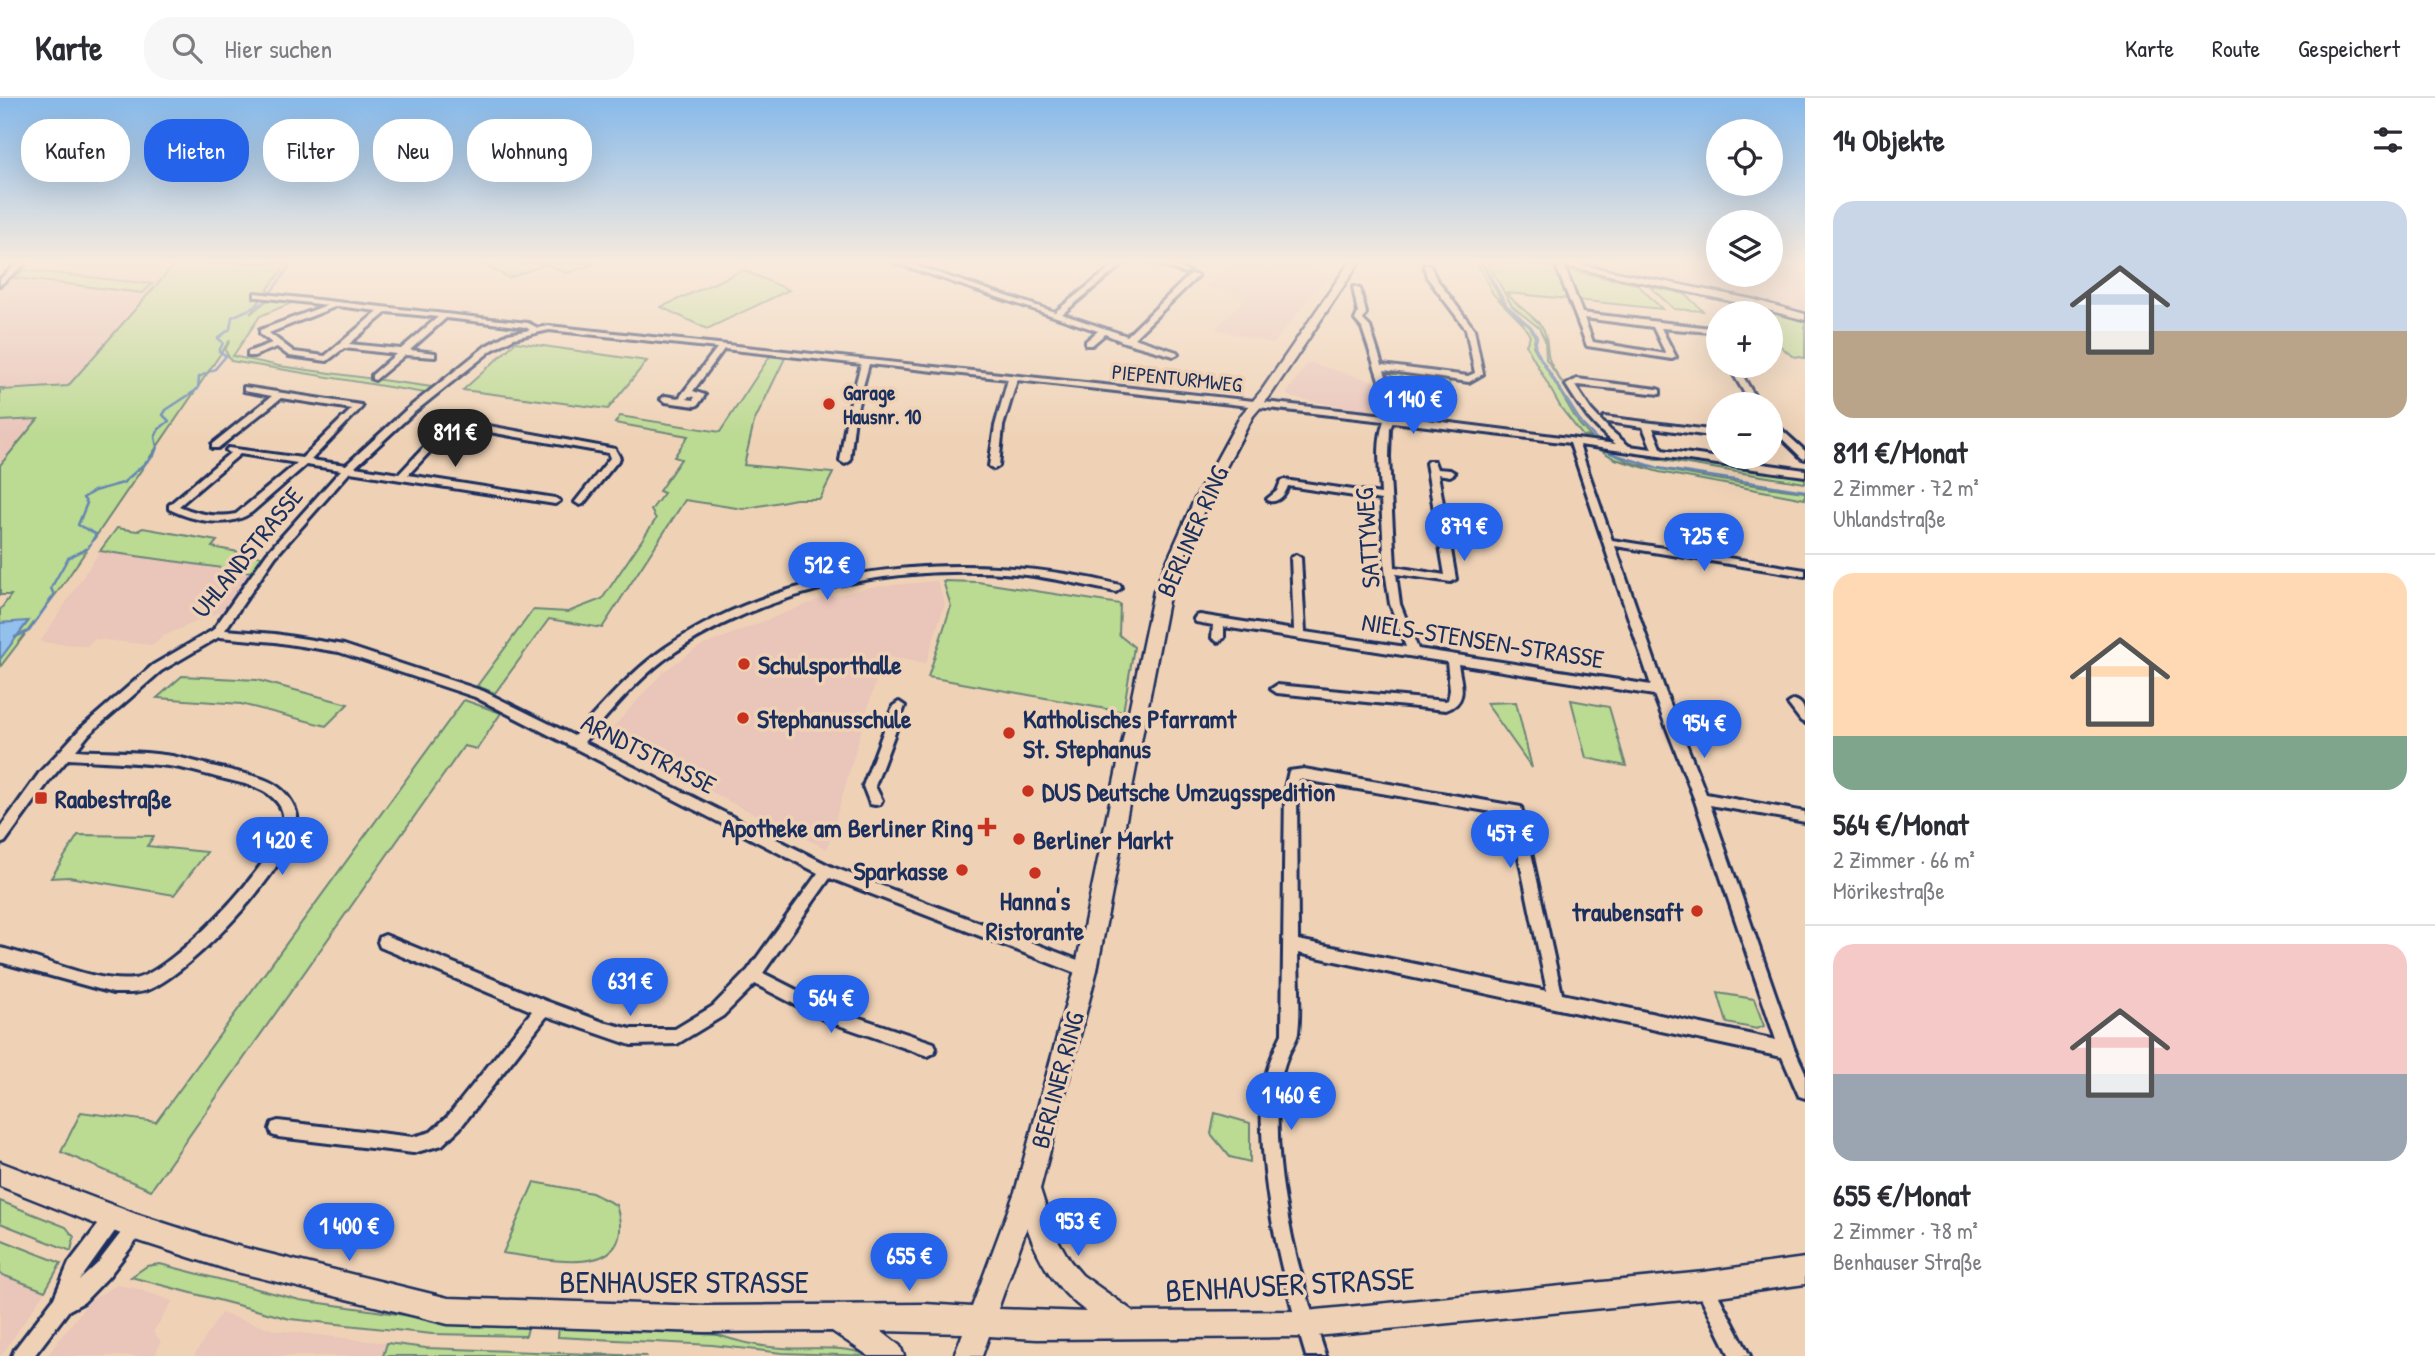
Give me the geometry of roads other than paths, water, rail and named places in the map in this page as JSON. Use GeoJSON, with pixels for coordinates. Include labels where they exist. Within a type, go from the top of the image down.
{"type":"FeatureCollection","features":[{"type":"Feature","properties":{"kind":"main road","name":"BERLINER RING"},"geometry":{"type":"LineString","coordinates":[[968,1356],[1028,1189],[1086,970],[1162,591],[1200,503],[1247,415],[1313,322]]}},
{"type":"Feature","properties":{"kind":"main road","name":"BENHAUSER STRASSE"},"geometry":{"type":"LineString","coordinates":[[0,1174],[125,1223],[229,1257],[448,1311],[705,1319],[925,1317],[1037,1326],[1307,1324],[1704,1285],[1805,1271]]}},
{"type":"Feature","properties":{"kind":"main road"},"geometry":{"type":"LineString","coordinates":[[1028,1189],[1042,1237],[1060,1273],[1081,1293],[1130,1325]]}},
{"type":"Feature","properties":{"kind":"main road"},"geometry":{"type":"LineString","coordinates":[[833,1317],[867,1337],[890,1356]]}},
{"type":"Feature","properties":{"kind":"street","name":"PIEPENTURMWEG"},"geometry":{"type":"LineString","coordinates":[[277,344],[263,332],[290,322]]}},
{"type":"Feature","properties":{"kind":"street"},"geometry":{"type":"LineString","coordinates":[[315,367],[371,322]]}},
{"type":"Feature","properties":{"kind":"street"},"geometry":{"type":"LineString","coordinates":[[375,377],[438,322]]}},
{"type":"Feature","properties":{"kind":"street","name":"PIEPENTURMWEG"},"geometry":{"type":"LineString","coordinates":[[497,322],[528,325],[535,330],[549,328],[1257,403],[1573,440],[1805,473]]}},
{"type":"Feature","properties":{"kind":"street"},"geometry":{"type":"LineString","coordinates":[[1074,322],[1174,354]]}},
{"type":"Feature","properties":{"kind":"street"},"geometry":{"type":"LineString","coordinates":[[1127,340],[1146,322]]}},
{"type":"Feature","properties":{"kind":"street"},"geometry":{"type":"LineString","coordinates":[[1361,322],[1366,327],[1380,367],[1393,410],[1391,419]]}},
{"type":"Feature","properties":{"kind":"street"},"geometry":{"type":"LineString","coordinates":[[1380,367],[1469,379],[1479,374],[1470,329],[1464,322]]}},
{"type":"Feature","properties":{"kind":"street"},"geometry":{"type":"LineString","coordinates":[[1582,322],[1590,344],[1595,347],[1672,357],[1656,325]]}},
{"type":"Feature","properties":{"kind":"street"},"geometry":{"type":"LineString","coordinates":[[1631,322],[1706,330]]}},
{"type":"Feature","properties":{"kind":"street","name":"UHLANDSTRASSE"},"geometry":{"type":"LineString","coordinates":[[0,838],[64,754],[111,707],[157,668],[217,633],[271,555],[349,467],[469,363],[500,340],[535,330]]}},
{"type":"Feature","properties":{"kind":"street"},"geometry":{"type":"LineString","coordinates":[[1089,343],[1102,332]]}},
{"type":"Feature","properties":{"kind":"street"},"geometry":{"type":"LineString","coordinates":[[251,354],[277,344],[292,354],[327,359]]}},
{"type":"Feature","properties":{"kind":"street"},"geometry":{"type":"LineString","coordinates":[[344,345],[432,355]]}},
{"type":"Feature","properties":{"kind":"street"},"geometry":{"type":"LineString","coordinates":[[681,401],[722,347]]}},
{"type":"Feature","properties":{"kind":"street"},"geometry":{"type":"LineString","coordinates":[[845,461],[850,416],[865,363]]}},
{"type":"Feature","properties":{"kind":"street"},"geometry":{"type":"LineString","coordinates":[[994,467],[999,426],[1013,378]]}},
{"type":"Feature","properties":{"kind":"street","name":"PIEPENTURMWEG"},"geometry":{"type":"LineString","coordinates":[[1624,447],[1591,419],[1570,385],[1577,382],[1657,392]]}},
{"type":"Feature","properties":{"kind":"street","name":"UHLANDSTRASSE"},"geometry":{"type":"LineString","coordinates":[[247,389],[358,407],[333,435],[303,461],[239,516],[223,518],[172,507],[238,451],[303,461],[349,467],[555,501]]}},
{"type":"Feature","properties":{"kind":"street"},"geometry":{"type":"LineString","coordinates":[[665,399],[695,403],[701,395],[687,393]]}},
{"type":"Feature","properties":{"kind":"street"},"geometry":{"type":"LineString","coordinates":[[238,451],[215,446],[279,395]]}},
{"type":"Feature","properties":{"kind":"street","name":"SATTYWEG"},"geometry":{"type":"LineString","coordinates":[[1391,419],[1386,428],[1384,457],[1390,570],[1395,604],[1413,652]]}},
{"type":"Feature","properties":{"kind":"street"},"geometry":{"type":"LineString","coordinates":[[1607,419],[1706,432]]}},
{"type":"Feature","properties":{"kind":"street"},"geometry":{"type":"LineString","coordinates":[[402,476],[448,427],[461,424],[612,451],[615,458],[580,502]]}},
{"type":"Feature","properties":{"kind":"street"},"geometry":{"type":"LineString","coordinates":[[1647,425],[1658,452]]}},
{"type":"Feature","properties":{"kind":"street"},"geometry":{"type":"LineString","coordinates":[[1783,435],[1805,456]]}},
{"type":"Feature","properties":{"kind":"street"},"geometry":{"type":"LineString","coordinates":[[1573,440],[1659,691],[1702,798],[1787,1050],[1805,1090]]}},
{"type":"Feature","properties":{"kind":"street"},"geometry":{"type":"LineString","coordinates":[[1390,570],[1451,583],[1432,467],[1450,473]]}},
{"type":"Feature","properties":{"kind":"street"},"geometry":{"type":"LineString","coordinates":[[1272,499],[1281,492],[1284,478],[1386,498]]}},
{"type":"Feature","properties":{"kind":"street"},"geometry":{"type":"LineString","coordinates":[[1607,542],[1805,573]]}},
{"type":"Feature","properties":{"kind":"street"},"geometry":{"type":"LineString","coordinates":[[1296,558],[1300,634]]}},
{"type":"Feature","properties":{"kind":"street"},"geometry":{"type":"LineString","coordinates":[[575,743],[635,679],[671,650],[744,610],[788,595],[853,579],[937,570],[1009,570],[1116,588]]}},
{"type":"Feature","properties":{"kind":"street","name":"NIELS-STENSEN-STRASSE"},"geometry":{"type":"LineString","coordinates":[[1199,619],[1659,691]]}},
{"type":"Feature","properties":{"kind":"street"},"geometry":{"type":"LineString","coordinates":[[1218,638],[1219,621]]}},
{"type":"Feature","properties":{"kind":"street","name":"ARNDTSTRASSE"},"geometry":{"type":"LineString","coordinates":[[217,633],[340,648],[396,664],[479,694],[827,871],[1086,970]]}},
{"type":"Feature","properties":{"kind":"street"},"geometry":{"type":"LineString","coordinates":[[1277,690],[1446,706],[1454,702],[1456,690],[1452,659]]}},
{"type":"Feature","properties":{"kind":"street"},"geometry":{"type":"LineString","coordinates":[[1794,704],[1805,718]]}},
{"type":"Feature","properties":{"kind":"street"},"geometry":{"type":"LineString","coordinates":[[875,800],[869,786],[900,706]]}},
{"type":"Feature","properties":{"kind":"street"},"geometry":{"type":"LineString","coordinates":[[0,955],[19,957],[118,988],[144,984],[167,972],[198,946],[277,857],[290,824],[289,808],[275,790],[257,782],[170,761],[64,754]]}},
{"type":"Feature","properties":{"kind":"street"},"geometry":{"type":"LineString","coordinates":[[1316,1356],[1276,1191],[1270,1100],[1279,1056],[1290,1035],[1291,788],[1294,775],[1304,774],[1516,811],[1556,1000]]}},
{"type":"Feature","properties":{"kind":"street"},"geometry":{"type":"LineString","coordinates":[[1702,798],[1805,817]]}},
{"type":"Feature","properties":{"kind":"street"},"geometry":{"type":"LineString","coordinates":[[385,942],[544,1008],[631,1037],[677,1036],[718,1011],[753,975],[827,871]]}},
{"type":"Feature","properties":{"kind":"street"},"geometry":{"type":"LineString","coordinates":[[1291,945],[1787,1050]]}},
{"type":"Feature","properties":{"kind":"street"},"geometry":{"type":"LineString","coordinates":[[753,975],[832,1016],[929,1048]]}},
{"type":"Feature","properties":{"kind":"street"},"geometry":{"type":"LineString","coordinates":[[278,1129],[413,1145],[436,1139],[454,1122],[544,1008]]}},
{"type":"Feature","properties":{"kind":"street"},"geometry":{"type":"LineString","coordinates":[[22,1356],[62,1303],[77,1295],[103,1270],[125,1223]]}},
{"type":"Feature","properties":{"kind":"street"},"geometry":{"type":"LineString","coordinates":[[1704,1285],[1740,1356]]}},
{"type":"Feature","properties":{"kind":"water"},"geometry":{"type":"Polygon","coordinates":[[[28,621],[0,659],[0,623],[28,621]]]}},
{"type":"Feature","properties":{"kind":"waterway"},"geometry":{"type":"LineString","coordinates":[[15,637],[29,631],[54,595],[51,588],[68,558],[88,548],[96,534],[78,525],[87,503],[83,498],[94,491],[123,483],[154,455],[157,447],[155,437],[159,429],[169,421],[163,415],[166,410],[198,389],[199,377],[215,369],[226,356],[219,351],[223,343],[218,338],[230,329],[231,322]]}},
{"type":"Feature","properties":{"kind":"waterway"},"geometry":{"type":"LineString","coordinates":[[1525,322],[1537,337],[1535,346],[1541,359],[1582,424],[1610,453],[1658,468],[1805,491]]}},
{"type":"Feature","properties":{"kind":"place","name":"Garage Hausnr. 10"},"geometry":{"type":"Point","coordinates":[829,404]}},
{"type":"Feature","properties":{"kind":"place","name":"Schulsporthalle"},"geometry":{"type":"Point","coordinates":[744,664]}},
{"type":"Feature","properties":{"kind":"place","name":"Stephanusschule"},"geometry":{"type":"Point","coordinates":[743,718]}},
{"type":"Feature","properties":{"kind":"place","name":"Katholisches Pfarramt St. Stephanus"},"geometry":{"type":"Point","coordinates":[1009,733]}},
{"type":"Feature","properties":{"kind":"place","name":"DUS Deutsche Umzugsspedition"},"geometry":{"type":"Point","coordinates":[1028,791]}},
{"type":"Feature","properties":{"kind":"place","name":"Raabestraße"},"geometry":{"type":"Point","coordinates":[41,798]}},
{"type":"Feature","properties":{"kind":"place","name":"Apotheke am Berliner Ring"},"geometry":{"type":"Point","coordinates":[987,827]}},
{"type":"Feature","properties":{"kind":"place","name":"Berliner Markt"},"geometry":{"type":"Point","coordinates":[1019,839]}},
{"type":"Feature","properties":{"kind":"place","name":"Sparkasse"},"geometry":{"type":"Point","coordinates":[962,870]}},
{"type":"Feature","properties":{"kind":"place","name":"Hanna's Ristorante"},"geometry":{"type":"Point","coordinates":[1035,873]}},
{"type":"Feature","properties":{"kind":"place","name":"traubensaft"},"geometry":{"type":"Point","coordinates":[1697,911]}}]}
